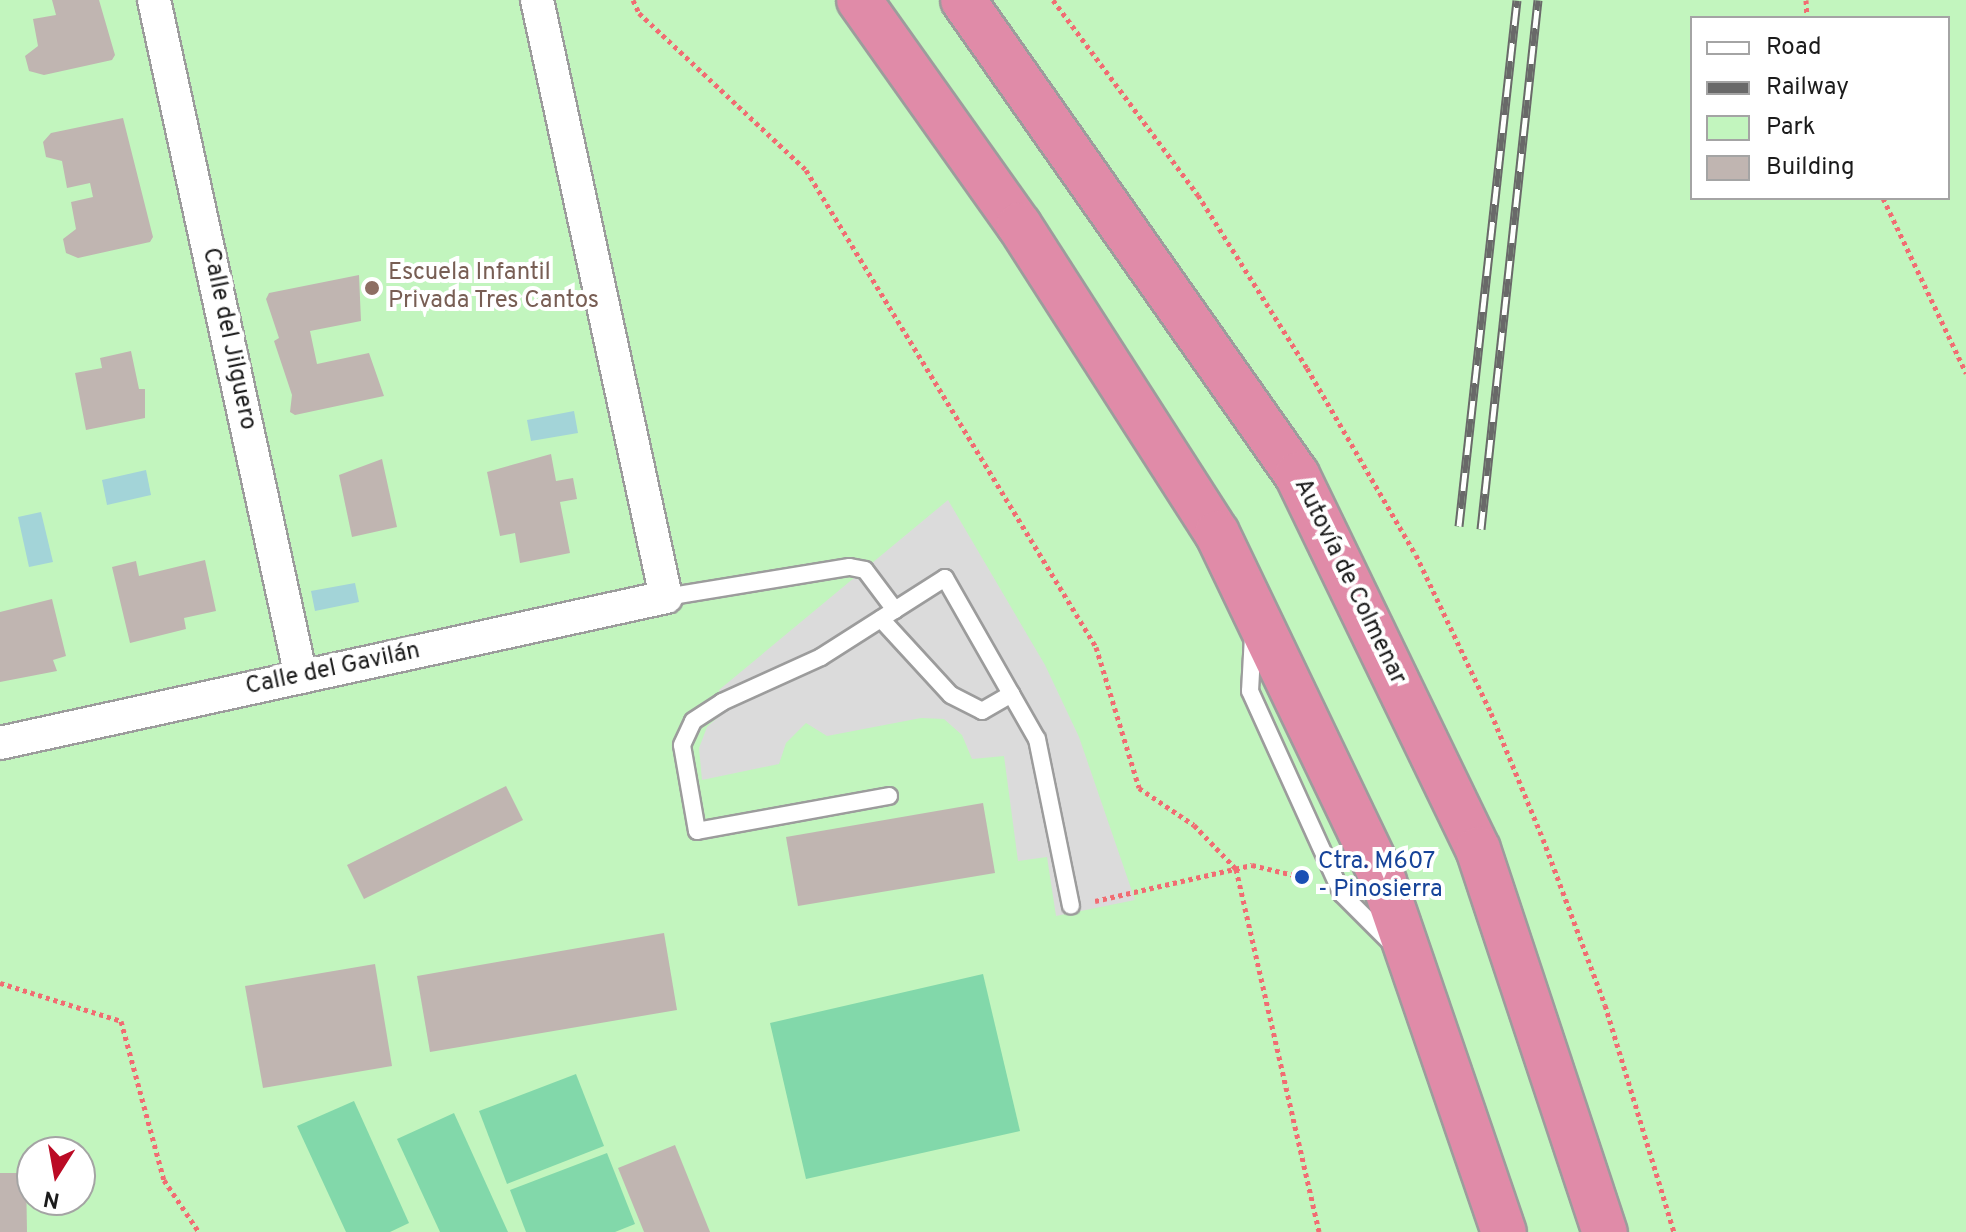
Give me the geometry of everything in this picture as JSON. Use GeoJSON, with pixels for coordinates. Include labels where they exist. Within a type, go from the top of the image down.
{"type":"FeatureCollection","features":[{"type":"Feature","properties":{"kind":"highway"},"geometry":{"type":"LineString","coordinates":[[859,0],[1019,225],[1217,533],[1384,882],[1504,1232]]}},
{"type":"Feature","properties":{"kind":"highway","name":"Autovía de Colmenar"},"geometry":{"type":"LineString","coordinates":[[963,0],[1297,475],[1478,849],[1605,1232]]}},
{"type":"Feature","properties":{"kind":"street","name":"Calle del Jilguero"},"geometry":{"type":"LineString","coordinates":[[154,0],[301,677]]}},
{"type":"Feature","properties":{"kind":"street"},"geometry":{"type":"LineString","coordinates":[[537,0],[666,597]]}},
{"type":"Feature","properties":{"kind":"street","name":"Calle del Gavilán"},"geometry":{"type":"LineString","coordinates":[[0,743],[666,597]]}},
{"type":"Feature","properties":{"kind":"lane"},"geometry":{"type":"LineString","coordinates":[[666,597],[850,567],[865,570],[895,610]]}},
{"type":"Feature","properties":{"kind":"lane"},"geometry":{"type":"LineString","coordinates":[[889,796],[697,831],[682,745],[693,721],[722,702],[821,657],[945,578],[1037,739],[1071,906]]}},
{"type":"Feature","properties":{"kind":"lane"},"geometry":{"type":"LineString","coordinates":[[881,619],[951,695],[982,711],[1011,694]]}},
{"type":"Feature","properties":{"kind":"path"},"geometry":{"type":"LineString","coordinates":[[633,0],[639,13],[806,170],[1096,647],[1139,788],[1194,825],[1236,869],[1319,1232]]}},
{"type":"Feature","properties":{"kind":"path"},"geometry":{"type":"LineString","coordinates":[[1053,0],[1198,195],[1307,368],[1416,555],[1491,713],[1543,839],[1605,1005],[1674,1232]]}},
{"type":"Feature","properties":{"kind":"path"},"geometry":{"type":"LineString","coordinates":[[1884,200],[1966,373]]}},
{"type":"Feature","properties":{"kind":"path"},"geometry":{"type":"LineString","coordinates":[[1071,906],[1252,865],[1302,877]]}},
{"type":"Feature","properties":{"kind":"path"},"geometry":{"type":"LineString","coordinates":[[0,983],[121,1021],[164,1180],[199,1232]]}},
{"type":"Feature","properties":{"kind":"green space"},"geometry":{"type":"Polygon","coordinates":[[[0,0],[1966,0],[1966,1232],[0,1232],[0,0]]]}},
{"type":"Feature","properties":{"kind":"green space"},"geometry":{"type":"Polygon","coordinates":[[[983,974],[1020,1131],[806,1179],[770,1023],[983,974]]]}},
{"type":"Feature","properties":{"kind":"green space"},"geometry":{"type":"Polygon","coordinates":[[[576,1074],[604,1146],[507,1184],[479,1111],[576,1074]]]}},
{"type":"Feature","properties":{"kind":"green space"},"geometry":{"type":"Polygon","coordinates":[[[354,1101],[409,1223],[390,1232],[346,1232],[297,1126],[354,1101]]]}},
{"type":"Feature","properties":{"kind":"green space"},"geometry":{"type":"Polygon","coordinates":[[[454,1113],[508,1232],[440,1232],[397,1139],[454,1113]]]}},
{"type":"Feature","properties":{"kind":"green space"},"geometry":{"type":"Polygon","coordinates":[[[607,1153],[635,1224],[615,1232],[526,1232],[510,1190],[607,1153]]]}},
{"type":"Feature","properties":{"kind":"shaded area"},"geometry":{"type":"Polygon","coordinates":[[[948,500],[1045,665],[1079,737],[1135,900],[1056,916],[1047,857],[1018,861],[1004,756],[972,759],[962,735],[944,719],[921,718],[827,736],[806,723],[786,743],[779,764],[702,780],[699,748],[707,727],[725,711],[719,690],[948,500]]]}},
{"type":"Feature","properties":{"kind":"water"},"geometry":{"type":"Polygon","coordinates":[[[574,411],[578,433],[531,441],[527,420],[574,411]]]}},
{"type":"Feature","properties":{"kind":"water"},"geometry":{"type":"Polygon","coordinates":[[[146,470],[151,495],[107,505],[102,480],[146,470]]]}},
{"type":"Feature","properties":{"kind":"water"},"geometry":{"type":"Polygon","coordinates":[[[41,512],[53,562],[29,567],[18,517],[41,512]]]}},
{"type":"Feature","properties":{"kind":"water"},"geometry":{"type":"Polygon","coordinates":[[[355,583],[359,602],[315,611],[311,591],[355,583]]]}},
{"type":"Feature","properties":{"kind":"building"},"geometry":{"type":"Polygon","coordinates":[[[52,0],[99,0],[115,55],[112,60],[44,75],[29,71],[25,56],[38,46],[33,19],[56,15],[52,0]]]}},
{"type":"Feature","properties":{"kind":"building"},"geometry":{"type":"Polygon","coordinates":[[[123,118],[153,237],[150,242],[78,258],[66,253],[63,239],[76,229],[71,202],[93,197],[90,183],[67,188],[62,161],[46,157],[43,142],[51,133],[123,118]]]}},
{"type":"Feature","properties":{"kind":"building"},"geometry":{"type":"Polygon","coordinates":[[[359,275],[361,321],[310,331],[317,364],[369,353],[384,396],[295,415],[290,412],[292,395],[274,341],[279,338],[266,299],[269,293],[359,275]]]}},
{"type":"Feature","properties":{"kind":"building"},"geometry":{"type":"Polygon","coordinates":[[[131,351],[139,389],[145,389],[145,418],[86,430],[75,373],[102,368],[100,358],[131,351]]]}},
{"type":"Feature","properties":{"kind":"building"},"geometry":{"type":"Polygon","coordinates":[[[551,454],[556,481],[573,478],[577,499],[560,502],[570,553],[520,563],[515,533],[500,536],[487,472],[551,454]]]}},
{"type":"Feature","properties":{"kind":"building"},"geometry":{"type":"Polygon","coordinates":[[[382,459],[397,527],[352,537],[339,475],[382,459]]]}},
{"type":"Feature","properties":{"kind":"building"},"geometry":{"type":"Polygon","coordinates":[[[205,560],[216,611],[184,618],[186,629],[130,643],[112,567],[136,561],[139,576],[205,560]]]}},
{"type":"Feature","properties":{"kind":"building"},"geometry":{"type":"Polygon","coordinates":[[[52,599],[66,656],[53,660],[57,671],[0,682],[0,612],[52,599]]]}},
{"type":"Feature","properties":{"kind":"building"},"geometry":{"type":"Polygon","coordinates":[[[506,786],[523,820],[364,899],[347,865],[506,786]]]}},
{"type":"Feature","properties":{"kind":"building"},"geometry":{"type":"Polygon","coordinates":[[[983,803],[995,873],[798,906],[786,837],[983,803]]]}},
{"type":"Feature","properties":{"kind":"building"},"geometry":{"type":"Polygon","coordinates":[[[664,933],[677,1010],[430,1052],[417,976],[664,933]]]}},
{"type":"Feature","properties":{"kind":"building"},"geometry":{"type":"Polygon","coordinates":[[[375,964],[392,1066],[263,1088],[245,986],[375,964]]]}},
{"type":"Feature","properties":{"kind":"building"},"geometry":{"type":"Polygon","coordinates":[[[675,1145],[710,1232],[644,1232],[618,1168],[675,1145]]]}},
{"type":"Feature","properties":{"kind":"building"},"geometry":{"type":"Polygon","coordinates":[[[0,1173],[16,1173],[16,1216],[27,1216],[27,1232],[0,1232],[0,1173]]]}},
{"type":"Feature","properties":{"kind":"railway"},"geometry":{"type":"LineString","coordinates":[[1459,526],[1517,0]]}},
{"type":"Feature","properties":{"kind":"railway"},"geometry":{"type":"LineString","coordinates":[[1481,529],[1538,0]]}},
{"type":"Feature","properties":{"kind":"place","name":"Escuela Infantil Privada Tres Cantos"},"geometry":{"type":"Point","coordinates":[372,288]}},
{"type":"Feature","properties":{"kind":"place","name":"Ctra. M607 - Pinosierra"},"geometry":{"type":"Point","coordinates":[1302,877]}}]}
